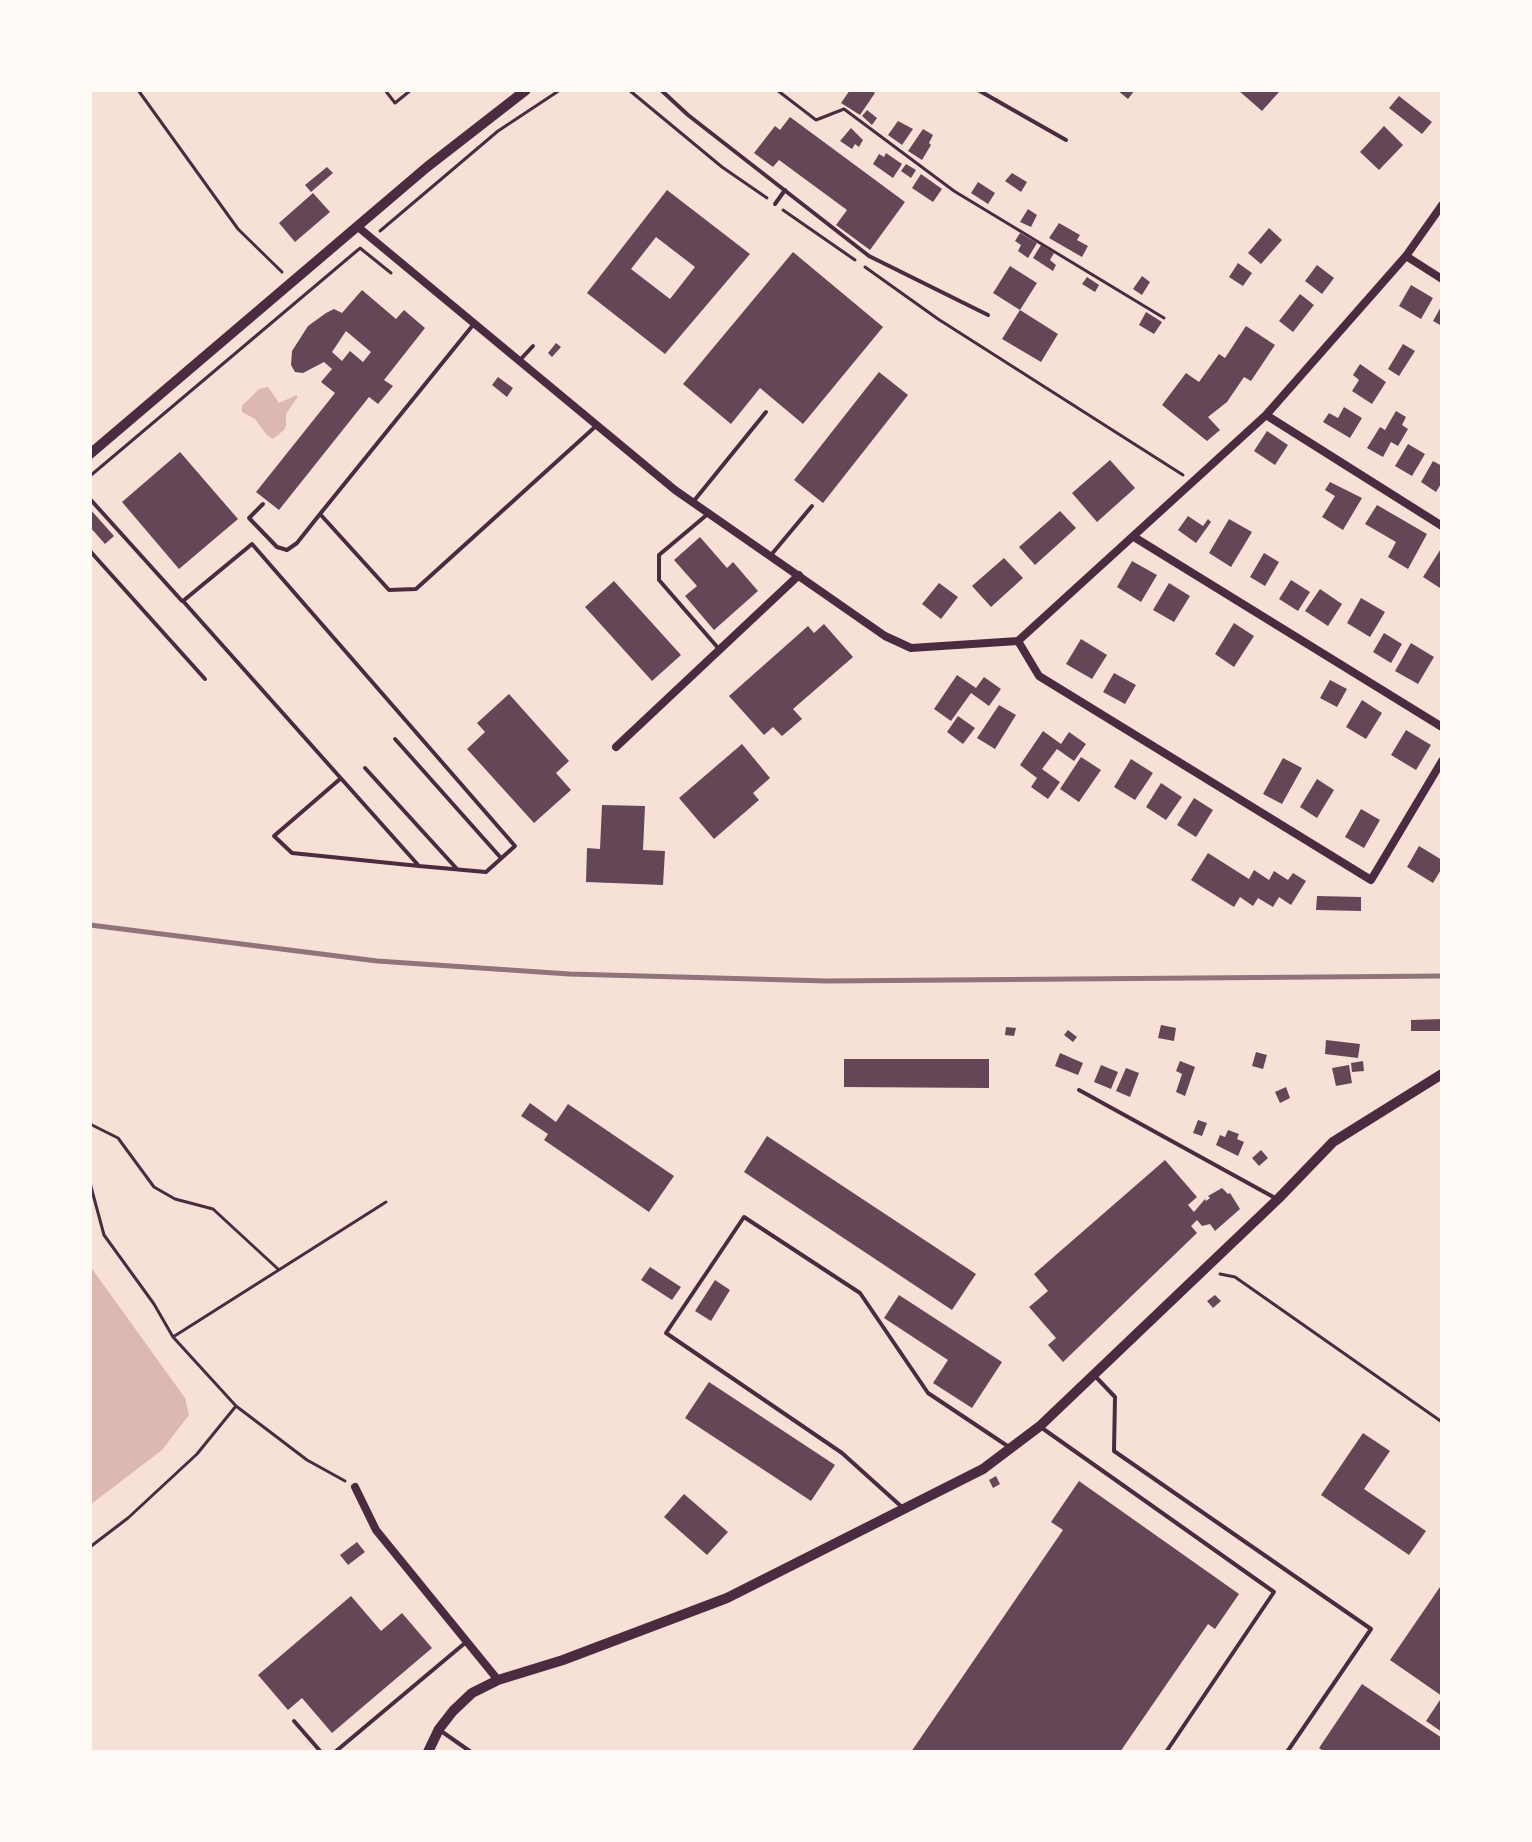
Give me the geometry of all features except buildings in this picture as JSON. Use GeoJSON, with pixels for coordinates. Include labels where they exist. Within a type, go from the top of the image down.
{"type":"FeatureCollection","features":[{"type":"Feature","properties":{"kind":"street"},"geometry":{"type":"LineString","coordinates":[[90,454],[427,167],[526,90]]}},
{"type":"Feature","properties":{"kind":"street"},"geometry":{"type":"LineString","coordinates":[[358,227],[693,502],[885,636],[911,648],[1018,641],[1266,415],[1406,256],[1442,205]]}},
{"type":"Feature","properties":{"kind":"street"},"geometry":{"type":"LineString","coordinates":[[1406,256],[1442,279]]}},
{"type":"Feature","properties":{"kind":"street"},"geometry":{"type":"LineString","coordinates":[[1266,415],[1442,526]]}},
{"type":"Feature","properties":{"kind":"street"},"geometry":{"type":"LineString","coordinates":[[1134,537],[1442,727]]}},
{"type":"Feature","properties":{"kind":"street"},"geometry":{"type":"LineString","coordinates":[[616,747],[799,575]]}},
{"type":"Feature","properties":{"kind":"street"},"geometry":{"type":"LineString","coordinates":[[1018,641],[1039,676],[1371,880],[1442,761]]}},
{"type":"Feature","properties":{"kind":"street"},"geometry":{"type":"LineString","coordinates":[[428,1752],[439,1729],[472,1693],[498,1680],[563,1660],[715,1603],[983,1469],[1040,1426],[1278,1199],[1333,1142],[1442,1074]]}},
{"type":"Feature","properties":{"kind":"street"},"geometry":{"type":"LineString","coordinates":[[355,1487],[376,1530],[498,1680]]}},
{"type":"Feature","properties":{"kind":"lane"},"geometry":{"type":"LineString","coordinates":[[661,90],[688,115],[869,256],[988,315]]}},
{"type":"Feature","properties":{"kind":"lane"},"geometry":{"type":"LineString","coordinates":[[978,90],[1066,140]]}},
{"type":"Feature","properties":{"kind":"lane"},"geometry":{"type":"LineString","coordinates":[[775,204],[785,190]]}},
{"type":"Feature","properties":{"kind":"lane"},"geometry":{"type":"LineString","coordinates":[[263,504],[249,518],[277,547],[287,550],[297,543],[475,323]]}},
{"type":"Feature","properties":{"kind":"lane"},"geometry":{"type":"LineString","coordinates":[[519,361],[533,346]]}},
{"type":"Feature","properties":{"kind":"lane"},"geometry":{"type":"LineString","coordinates":[[693,502],[766,412]]}},
{"type":"Feature","properties":{"kind":"lane"},"geometry":{"type":"LineString","coordinates":[[320,514],[389,590],[416,589],[597,426]]}},
{"type":"Feature","properties":{"kind":"lane"},"geometry":{"type":"LineString","coordinates":[[90,499],[419,866]]}},
{"type":"Feature","properties":{"kind":"lane"},"geometry":{"type":"LineString","coordinates":[[771,555],[812,506]]}},
{"type":"Feature","properties":{"kind":"lane"},"geometry":{"type":"LineString","coordinates":[[709,513],[659,555],[659,580],[721,651]]}},
{"type":"Feature","properties":{"kind":"lane"},"geometry":{"type":"LineString","coordinates":[[183,601],[252,544],[515,846],[486,872],[292,853],[274,836],[340,779]]}},
{"type":"Feature","properties":{"kind":"lane"},"geometry":{"type":"LineString","coordinates":[[90,551],[205,679]]}},
{"type":"Feature","properties":{"kind":"lane"},"geometry":{"type":"LineString","coordinates":[[395,739],[501,858]]}},
{"type":"Feature","properties":{"kind":"lane"},"geometry":{"type":"LineString","coordinates":[[365,768],[458,870]]}},
{"type":"Feature","properties":{"kind":"lane"},"geometry":{"type":"LineString","coordinates":[[1079,1090],[1278,1199]]}},
{"type":"Feature","properties":{"kind":"lane"},"geometry":{"type":"LineString","coordinates":[[904,1509],[842,1453],[666,1333],[744,1217],[860,1293],[928,1393],[1010,1449]]}},
{"type":"Feature","properties":{"kind":"lane"},"geometry":{"type":"LineString","coordinates":[[1093,1374],[1115,1397],[1114,1451],[1371,1629],[1287,1752]]}},
{"type":"Feature","properties":{"kind":"lane"},"geometry":{"type":"LineString","coordinates":[[1040,1426],[1274,1592],[1166,1752]]}},
{"type":"Feature","properties":{"kind":"lane"},"geometry":{"type":"LineString","coordinates":[[335,1752],[468,1640]]}},
{"type":"Feature","properties":{"kind":"lane"},"geometry":{"type":"LineString","coordinates":[[294,1721],[321,1752]]}},
{"type":"Feature","properties":{"kind":"lane"},"geometry":{"type":"LineString","coordinates":[[439,1729],[471,1752]]}},
{"type":"Feature","properties":{"kind":"path"},"geometry":{"type":"LineString","coordinates":[[138,90],[238,229],[292,282]]}},
{"type":"Feature","properties":{"kind":"path"},"geometry":{"type":"LineString","coordinates":[[385,90],[395,103],[411,90]]}},
{"type":"Feature","properties":{"kind":"path"},"geometry":{"type":"LineString","coordinates":[[380,230],[498,131],[560,90]]}},
{"type":"Feature","properties":{"kind":"path"},"geometry":{"type":"LineString","coordinates":[[629,90],[722,167],[938,319],[1193,482]]}},
{"type":"Feature","properties":{"kind":"path"},"geometry":{"type":"LineString","coordinates":[[777,90],[816,120],[844,109],[954,191],[1164,318]]}},
{"type":"Feature","properties":{"kind":"path"},"geometry":{"type":"LineString","coordinates":[[90,476],[360,248]]}},
{"type":"Feature","properties":{"kind":"path"},"geometry":{"type":"LineString","coordinates":[[90,1124],[118,1138],[154,1187],[175,1199],[213,1209],[278,1269]]}},
{"type":"Feature","properties":{"kind":"path"},"geometry":{"type":"LineString","coordinates":[[90,1183],[104,1235],[154,1304],[173,1337],[236,1406],[307,1460],[355,1487]]}},
{"type":"Feature","properties":{"kind":"path"},"geometry":{"type":"LineString","coordinates":[[173,1337],[386,1202]]}},
{"type":"Feature","properties":{"kind":"path"},"geometry":{"type":"LineString","coordinates":[[90,1210],[97,1211]]}},
{"type":"Feature","properties":{"kind":"path"},"geometry":{"type":"LineString","coordinates":[[1202,1270],[1235,1277],[1442,1422]]}},
{"type":"Feature","properties":{"kind":"path"},"geometry":{"type":"LineString","coordinates":[[90,1547],[128,1518],[197,1454],[236,1406]]}},
{"type":"Feature","properties":{"kind":"shaded area"},"geometry":{"type":"Polygon","coordinates":[[[268,387],[279,403],[297,395],[286,414],[284,430],[273,439],[255,419],[242,412],[242,406],[259,389],[268,387]]]}},
{"type":"Feature","properties":{"kind":"shaded area"},"geometry":{"type":"Polygon","coordinates":[[[90,1266],[185,1398],[189,1415],[162,1450],[90,1505],[90,1266]]]}},
{"type":"Feature","properties":{"kind":"railway"},"geometry":{"type":"LineString","coordinates":[[90,925],[377,961],[569,974],[827,981],[1442,976]]}}]}
